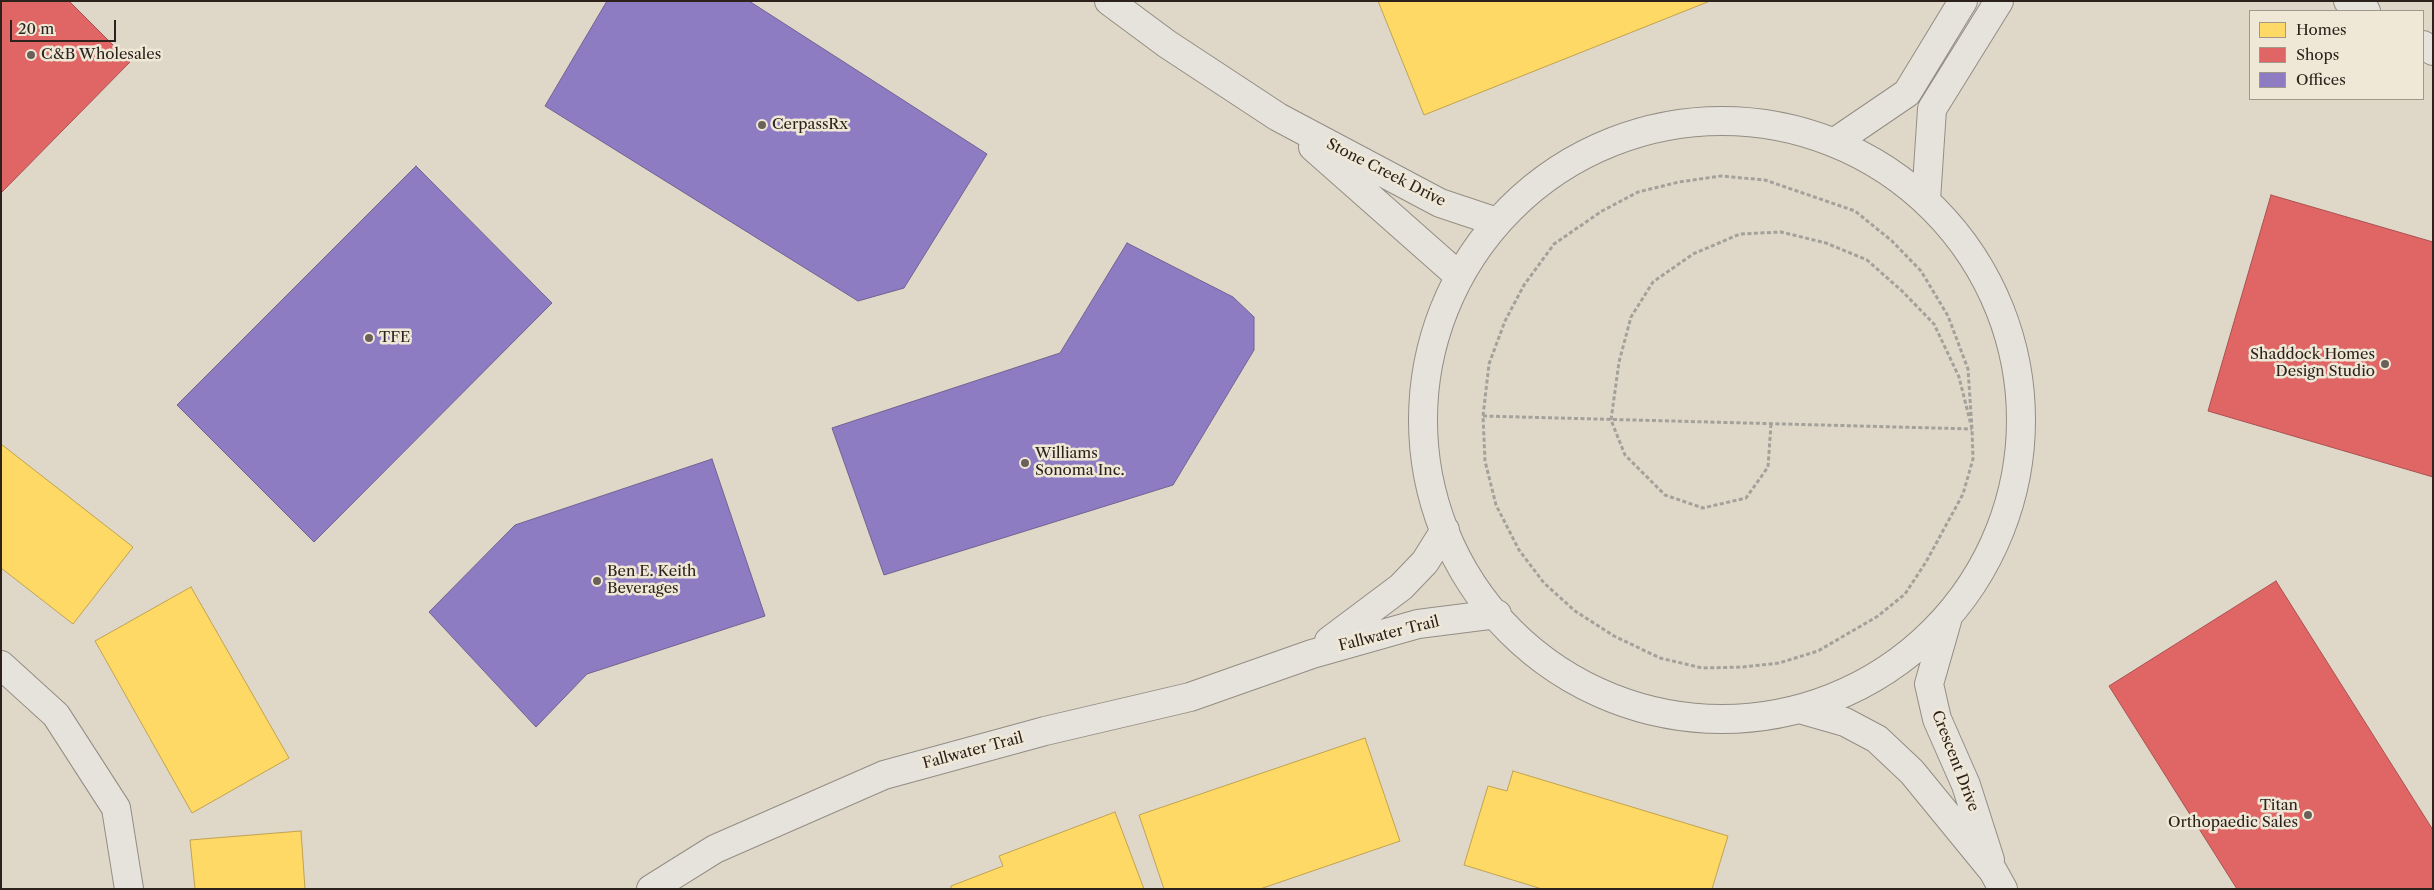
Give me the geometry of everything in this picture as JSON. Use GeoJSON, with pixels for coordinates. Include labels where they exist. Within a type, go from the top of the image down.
{"type":"FeatureCollection","features":[{"type":"Feature","properties":{"kind":"street","name":"Stone Creek Drive"},"geometry":{"type":"LineString","coordinates":[[1109,1],[1167,44],[1278,117],[1440,203],[1497,222]]}},
{"type":"Feature","properties":{"kind":"street"},"geometry":{"type":"LineString","coordinates":[[1835,142],[1907,93],[1963,1]]}},
{"type":"Feature","properties":{"kind":"street"},"geometry":{"type":"LineString","coordinates":[[1926,200],[1932,109],[2000,1]]}},
{"type":"Feature","properties":{"kind":"street"},"geometry":{"type":"LineString","coordinates":[[2348,1],[2364,10]]}},
{"type":"Feature","properties":{"kind":"street","name":"Stone Creek Drive"},"geometry":{"type":"LineString","coordinates":[[1278,117],[1459,276]]}},
{"type":"Feature","properties":{"kind":"street"},"geometry":{"type":"LineString","coordinates":[[1702,120],[1770,123],[1835,142],[1883,167],[1926,200],[1984,273],[2016,361],[2021,454],[1997,543],[1946,621],[1875,680],[1803,710],[1725,721],[1647,711],[1575,681],[1512,634],[1464,572],[1436,510],[1423,443],[1426,375],[1443,309],[1474,248],[1519,198],[1574,158],[1636,132],[1702,120]]}},
{"type":"Feature","properties":{"kind":"street","name":"Fallwater Trail"},"geometry":{"type":"LineString","coordinates":[[1312,654],[1363,618],[1401,587],[1425,562],[1445,530]]}},
{"type":"Feature","properties":{"kind":"street","name":"Fallwater Trail"},"geometry":{"type":"LineString","coordinates":[[651,889],[715,849],[884,775],[1045,731],[1190,696],[1312,654],[1418,624],[1497,614]]}},
{"type":"Feature","properties":{"kind":"street","name":"Crescent Drive"},"geometry":{"type":"LineString","coordinates":[[1946,621],[1929,684],[1937,719],[1966,785],[1998,880]]}},
{"type":"Feature","properties":{"kind":"street"},"geometry":{"type":"LineString","coordinates":[[1,664],[56,714],[116,808],[129,889]]}},
{"type":"Feature","properties":{"kind":"street","name":"Crescent Drive"},"geometry":{"type":"LineString","coordinates":[[1803,710],[1845,722],[1877,739],[1912,772],[1998,880]]}},
{"type":"Feature","properties":{"kind":"path"},"geometry":{"type":"LineString","coordinates":[[1721,176],[1765,180],[1854,211],[1892,241],[1921,271],[1948,316],[1968,369],[1972,429],[1973,459],[1963,494],[1926,562],[1905,594],[1878,616],[1818,651],[1779,663],[1743,667],[1702,668],[1660,658],[1614,636],[1576,611],[1544,583],[1519,550],[1496,505],[1486,461],[1483,416],[1489,364],[1505,321],[1524,285],[1554,244],[1602,212],[1638,192],[1679,182],[1721,176]]}},
{"type":"Feature","properties":{"kind":"path"},"geometry":{"type":"LineString","coordinates":[[1771,424],[1768,468],[1746,498],[1703,508],[1665,495],[1625,455],[1611,420],[1619,362],[1631,317],[1653,282],[1693,254],[1740,234],[1781,232],[1826,243],[1867,260],[1902,291],[1934,324],[1959,377],[1972,429]]}},
{"type":"Feature","properties":{"kind":"path"},"geometry":{"type":"LineString","coordinates":[[1483,416],[1972,429]]}},
{"type":"Feature","properties":{"kind":"building: Homes"},"geometry":{"type":"Polygon","coordinates":[[[1378,1],[1710,1],[1424,115],[1378,1]]]}},
{"type":"Feature","properties":{"kind":"building: Homes"},"geometry":{"type":"Polygon","coordinates":[[[1,444],[133,547],[73,624],[1,568],[1,444]]]}},
{"type":"Feature","properties":{"kind":"building: Homes"},"geometry":{"type":"Polygon","coordinates":[[[191,587],[289,758],[192,813],[95,641],[191,587]]]}},
{"type":"Feature","properties":{"kind":"building: Homes"},"geometry":{"type":"Polygon","coordinates":[[[1365,738],[1400,841],[1260,889],[1164,889],[1139,815],[1365,738]]]}},
{"type":"Feature","properties":{"kind":"building: Homes"},"geometry":{"type":"Polygon","coordinates":[[[1513,771],[1728,836],[1712,889],[1542,889],[1464,865],[1488,786],[1507,791],[1513,771]]]}},
{"type":"Feature","properties":{"kind":"building: Homes"},"geometry":{"type":"Polygon","coordinates":[[[1115,812],[1144,889],[951,889],[951,886],[1003,866],[999,856],[1115,812]]]}},
{"type":"Feature","properties":{"kind":"building: Homes"},"geometry":{"type":"Polygon","coordinates":[[[301,831],[305,889],[195,889],[190,840],[301,831]]]}},
{"type":"Feature","properties":{"kind":"building: Shops"},"geometry":{"type":"Polygon","coordinates":[[[1,1],[69,1],[130,62],[1,193],[1,1]]]}},
{"type":"Feature","properties":{"kind":"building: Shops"},"geometry":{"type":"Polygon","coordinates":[[[2271,195],[2433,242],[2433,477],[2208,411],[2271,195]]]}},
{"type":"Feature","properties":{"kind":"building: Shops"},"geometry":{"type":"Polygon","coordinates":[[[2276,581],[2433,830],[2433,889],[2237,889],[2109,686],[2276,581]]]}},
{"type":"Feature","properties":{"kind":"building: Offices"},"geometry":{"type":"Polygon","coordinates":[[[607,1],[749,1],[987,154],[904,288],[858,301],[545,106],[607,1]]]}},
{"type":"Feature","properties":{"kind":"building: Offices"},"geometry":{"type":"Polygon","coordinates":[[[416,166],[552,303],[314,542],[177,405],[416,166]]]}},
{"type":"Feature","properties":{"kind":"building: Offices"},"geometry":{"type":"Polygon","coordinates":[[[1127,243],[1233,297],[1254,317],[1254,350],[1173,485],[884,575],[832,428],[1060,353],[1127,243]]]}},
{"type":"Feature","properties":{"kind":"building: Offices"},"geometry":{"type":"Polygon","coordinates":[[[712,459],[765,616],[587,674],[536,727],[429,612],[515,525],[712,459]]]}},
{"type":"Feature","properties":{"kind":"place","name":"C&B Wholesales"},"geometry":{"type":"Point","coordinates":[31,55]}},
{"type":"Feature","properties":{"kind":"place","name":"CerpassRx"},"geometry":{"type":"Point","coordinates":[762,125]}},
{"type":"Feature","properties":{"kind":"place","name":"TFE"},"geometry":{"type":"Point","coordinates":[369,338]}},
{"type":"Feature","properties":{"kind":"place","name":"Shaddock Homes Design Studio"},"geometry":{"type":"Point","coordinates":[2385,364]}},
{"type":"Feature","properties":{"kind":"place","name":"Williams Sonoma Inc."},"geometry":{"type":"Point","coordinates":[1025,463]}},
{"type":"Feature","properties":{"kind":"place","name":"Ben E. Keith Beverages"},"geometry":{"type":"Point","coordinates":[597,581]}},
{"type":"Feature","properties":{"kind":"place","name":"Titan Orthopaedic Sales"},"geometry":{"type":"Point","coordinates":[2308,815]}}]}
